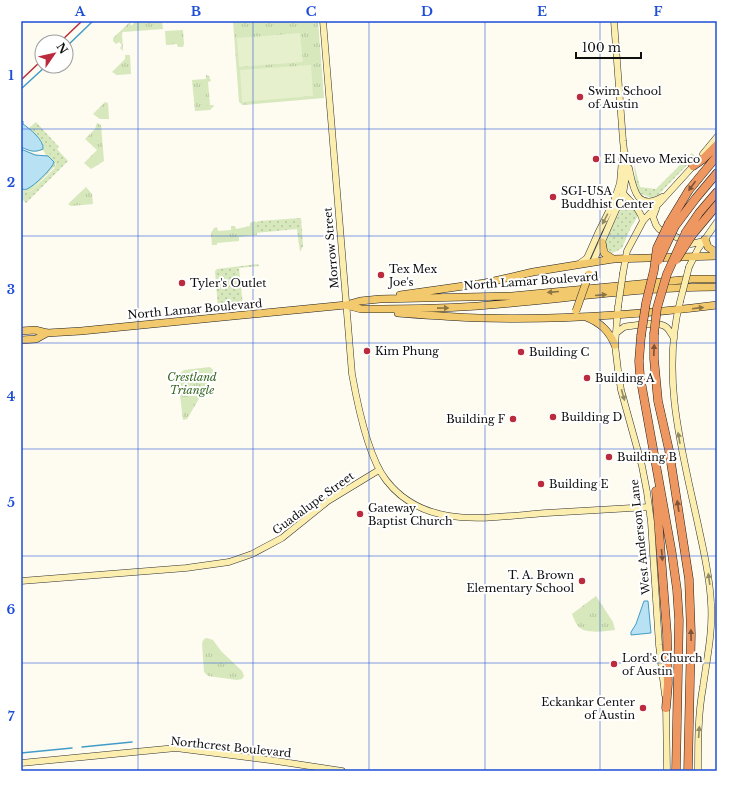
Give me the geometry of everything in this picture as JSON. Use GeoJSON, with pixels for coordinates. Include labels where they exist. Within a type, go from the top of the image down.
{"type":"FeatureCollection","features":[{"type":"Feature","properties":{"kind":"highway"},"geometry":{"type":"LineString","coordinates":[[693,166],[717,145]]}},
{"type":"Feature","properties":{"kind":"highway"},"geometry":{"type":"LineString","coordinates":[[676,771],[679,620],[677,590],[656,460],[640,376],[639,361],[646,303],[654,270],[672,224],[689,190],[717,156]]}},
{"type":"Feature","properties":{"kind":"highway"},"geometry":{"type":"LineString","coordinates":[[672,224],[717,173]]}},
{"type":"Feature","properties":{"kind":"highway"},"geometry":{"type":"LineString","coordinates":[[688,771],[692,634],[689,579],[669,450],[658,401],[654,359],[654,334],[658,308],[667,274],[699,213],[717,192]]}},
{"type":"Feature","properties":{"kind":"highway"},"geometry":{"type":"LineString","coordinates":[[689,234],[717,205]]}},
{"type":"Feature","properties":{"kind":"highway"},"geometry":{"type":"LineString","coordinates":[[656,460],[667,634],[668,684],[666,708]]}},
{"type":"Feature","properties":{"kind":"main road","name":"Morrow Street"},"geometry":{"type":"LineString","coordinates":[[323,21],[346,305],[355,391],[360,412],[379,470]]}},
{"type":"Feature","properties":{"kind":"main road"},"geometry":{"type":"LineString","coordinates":[[614,21],[624,150],[634,190],[638,197],[649,202],[668,193]]}},
{"type":"Feature","properties":{"kind":"main road","name":"West Anderson Lane"},"geometry":{"type":"LineString","coordinates":[[668,769],[666,708],[659,645],[649,507],[642,466],[621,390],[615,334],[625,258],[630,245],[643,221],[717,137]]}},
{"type":"Feature","properties":{"kind":"main road"},"geometry":{"type":"LineString","coordinates":[[624,150],[620,183],[621,190],[623,194],[638,208],[642,215],[643,221]]}},
{"type":"Feature","properties":{"kind":"main road"},"geometry":{"type":"LineString","coordinates":[[574,314],[593,262],[623,194],[626,181],[627,159]]}},
{"type":"Feature","properties":{"kind":"main road"},"geometry":{"type":"LineString","coordinates":[[578,265],[587,258],[614,201],[620,183]]}},
{"type":"Feature","properties":{"kind":"main road"},"geometry":{"type":"LineString","coordinates":[[660,202],[653,217],[659,229],[691,244],[704,240]]}},
{"type":"Feature","properties":{"kind":"main road"},"geometry":{"type":"LineString","coordinates":[[698,770],[703,687],[712,622],[711,602],[707,566],[676,423],[672,382],[674,338],[678,310],[689,267],[694,256],[717,222]]}},
{"type":"Feature","properties":{"kind":"main road"},"geometry":{"type":"LineString","coordinates":[[704,240],[708,247],[717,253]]}},
{"type":"Feature","properties":{"kind":"main road"},"geometry":{"type":"LineString","coordinates":[[602,242],[604,253],[613,259]]}},
{"type":"Feature","properties":{"kind":"main road"},"geometry":{"type":"LineString","coordinates":[[385,299],[409,293],[485,283],[533,272],[613,259],[717,256]]}},
{"type":"Feature","properties":{"kind":"main road"},"geometry":{"type":"LineString","coordinates":[[578,265],[584,266],[589,274]]}},
{"type":"Feature","properties":{"kind":"main road","name":"North Lamar Boulevard"},"geometry":{"type":"LineString","coordinates":[[21,331],[35,330],[47,333],[346,305],[360,301],[385,299],[512,296],[677,281],[717,279]]}},
{"type":"Feature","properties":{"kind":"main road","name":"North Lamar Boulevard"},"geometry":{"type":"LineString","coordinates":[[346,305],[361,310],[470,307],[638,291],[717,287]]}},
{"type":"Feature","properties":{"kind":"main road"},"geometry":{"type":"LineString","coordinates":[[582,316],[617,315],[717,305]]}},
{"type":"Feature","properties":{"kind":"main road"},"geometry":{"type":"LineString","coordinates":[[376,309],[392,312],[482,318],[574,314],[601,325],[607,331],[615,345]]}},
{"type":"Feature","properties":{"kind":"main road"},"geometry":{"type":"LineString","coordinates":[[615,334],[624,327],[659,324],[668,328],[674,338]]}},
{"type":"Feature","properties":{"kind":"main road","name":"North Lamar Boulevard"},"geometry":{"type":"LineString","coordinates":[[21,340],[36,339],[47,333]]}},
{"type":"Feature","properties":{"kind":"main road"},"geometry":{"type":"LineString","coordinates":[[379,470],[393,488],[411,503],[422,509],[460,518],[484,518],[649,507]]}},
{"type":"Feature","properties":{"kind":"main road","name":"Guadalupe Street"},"geometry":{"type":"LineString","coordinates":[[21,580],[192,567],[218,564],[240,558],[267,547],[282,538],[328,501],[379,470]]}},
{"type":"Feature","properties":{"kind":"main road","name":"Northcrest Boulevard"},"geometry":{"type":"LineString","coordinates":[[21,763],[176,748],[342,771]]}},
{"type":"Feature","properties":{"kind":"green space"},"geometry":{"type":"Polygon","coordinates":[[[136,21],[162,21],[163,29],[123,32],[123,51],[120,48],[122,45],[119,42],[116,44],[113,41],[113,38],[130,22],[131,26],[136,21]]]}},
{"type":"Feature","properties":{"kind":"green space"},"geometry":{"type":"Polygon","coordinates":[[[233,21],[318,21],[324,98],[243,105],[239,102],[233,21]]]}},
{"type":"Feature","properties":{"kind":"green space"},"geometry":{"type":"Polygon","coordinates":[[[183,30],[183,47],[178,47],[177,44],[166,45],[165,31],[183,30]]]}},
{"type":"Feature","properties":{"kind":"green space"},"geometry":{"type":"Polygon","coordinates":[[[300,33],[303,62],[239,67],[237,38],[300,33]]]}},
{"type":"Feature","properties":{"kind":"green space"},"geometry":{"type":"Polygon","coordinates":[[[125,55],[130,55],[131,74],[117,75],[112,72],[125,59],[125,55]]]}},
{"type":"Feature","properties":{"kind":"green space"},"geometry":{"type":"Polygon","coordinates":[[[311,65],[313,96],[242,102],[240,70],[311,65]]]}},
{"type":"Feature","properties":{"kind":"green space"},"geometry":{"type":"Polygon","coordinates":[[[206,75],[209,76],[211,81],[208,82],[210,105],[214,106],[210,110],[195,111],[192,80],[206,79],[206,75]]]}},
{"type":"Feature","properties":{"kind":"green space"},"geometry":{"type":"Polygon","coordinates":[[[105,102],[108,103],[109,119],[100,119],[93,114],[105,102]]]}},
{"type":"Feature","properties":{"kind":"green space"},"geometry":{"type":"Polygon","coordinates":[[[36,122],[59,147],[57,149],[68,161],[26,203],[21,198],[21,190],[26,192],[31,191],[54,169],[56,164],[42,142],[29,128],[36,122]]]}},
{"type":"Feature","properties":{"kind":"green space"},"geometry":{"type":"Polygon","coordinates":[[[97,123],[101,125],[104,161],[91,169],[84,163],[97,150],[85,139],[95,129],[97,123]]]}},
{"type":"Feature","properties":{"kind":"green space"},"geometry":{"type":"Polygon","coordinates":[[[42,142],[55,161],[55,166],[32,190],[24,192],[21,190],[21,149],[41,156],[46,155],[43,150],[27,150],[21,147],[21,145],[42,142]]]}},
{"type":"Feature","properties":{"kind":"green space"},"geometry":{"type":"Polygon","coordinates":[[[692,153],[695,156],[697,154],[658,195],[651,198],[639,193],[636,187],[634,163],[640,187],[656,189],[692,153]]]}},
{"type":"Feature","properties":{"kind":"green space"},"geometry":{"type":"Polygon","coordinates":[[[86,187],[92,194],[93,204],[71,206],[68,204],[86,187]]]}},
{"type":"Feature","properties":{"kind":"green space"},"geometry":{"type":"Polygon","coordinates":[[[625,200],[636,209],[638,216],[631,227],[622,248],[612,253],[604,244],[625,200]]]}},
{"type":"Feature","properties":{"kind":"green space"},"geometry":{"type":"Polygon","coordinates":[[[301,218],[303,246],[300,252],[297,229],[255,233],[254,223],[259,221],[301,218]]]}},
{"type":"Feature","properties":{"kind":"green space"},"geometry":{"type":"Polygon","coordinates":[[[255,221],[257,225],[257,235],[239,237],[239,241],[217,243],[217,245],[212,245],[211,233],[214,228],[217,227],[218,231],[231,230],[231,226],[235,226],[236,229],[250,226],[250,223],[255,221]]]}},
{"type":"Feature","properties":{"kind":"green space"},"geometry":{"type":"Polygon","coordinates":[[[258,264],[259,266],[239,268],[243,306],[218,308],[215,271],[217,269],[258,264]]]}},
{"type":"Feature","properties":{"kind":"green space","name":"Crestland Triangle"},"geometry":{"type":"Polygon","coordinates":[[[210,367],[214,371],[213,375],[187,419],[183,420],[178,379],[179,374],[184,370],[210,367]]]}},
{"type":"Feature","properties":{"kind":"green space"},"geometry":{"type":"Polygon","coordinates":[[[596,596],[613,622],[615,630],[597,632],[588,631],[583,630],[576,624],[572,614],[596,596]]]}},
{"type":"Feature","properties":{"kind":"green space"},"geometry":{"type":"Polygon","coordinates":[[[207,638],[213,640],[221,651],[242,671],[244,676],[242,679],[237,680],[208,676],[204,672],[202,643],[204,639],[207,638]]]}},
{"type":"Feature","properties":{"kind":"water"},"geometry":{"type":"Polygon","coordinates":[[[23,121],[23,124],[39,138],[43,149],[32,151],[21,147],[21,122],[23,121]]]}},
{"type":"Feature","properties":{"kind":"water"},"geometry":{"type":"Polygon","coordinates":[[[21,149],[35,155],[48,156],[54,162],[50,169],[42,177],[26,189],[21,189],[21,149]]]}},
{"type":"Feature","properties":{"kind":"water"},"geometry":{"type":"Polygon","coordinates":[[[644,601],[648,601],[651,633],[631,635],[631,632],[636,624],[644,601]]]}},
{"type":"Feature","properties":{"kind":"waterway"},"geometry":{"type":"LineString","coordinates":[[74,39],[93,21]]}},
{"type":"Feature","properties":{"kind":"waterway"},"geometry":{"type":"LineString","coordinates":[[21,89],[37,74]]}},
{"type":"Feature","properties":{"kind":"waterway"},"geometry":{"type":"LineString","coordinates":[[21,146],[21,152]]}},
{"type":"Feature","properties":{"kind":"waterway"},"geometry":{"type":"LineString","coordinates":[[82,747],[132,742]]}},
{"type":"Feature","properties":{"kind":"waterway"},"geometry":{"type":"LineString","coordinates":[[21,753],[72,748]]}},
{"type":"Feature","properties":{"kind":"railway"},"geometry":{"type":"LineString","coordinates":[[68,34],[82,21]]}},
{"type":"Feature","properties":{"kind":"railway"},"geometry":{"type":"LineString","coordinates":[[21,80],[34,68]]}},
{"type":"Feature","properties":{"kind":"place","name":"Swim School of Austin"},"geometry":{"type":"Point","coordinates":[580,97]}},
{"type":"Feature","properties":{"kind":"place","name":"El Nuevo Mexico"},"geometry":{"type":"Point","coordinates":[596,159]}},
{"type":"Feature","properties":{"kind":"place","name":"SGI-USA Buddhist Center"},"geometry":{"type":"Point","coordinates":[553,197]}},
{"type":"Feature","properties":{"kind":"place","name":"Tex Mex Joe's"},"geometry":{"type":"Point","coordinates":[381,275]}},
{"type":"Feature","properties":{"kind":"place","name":"Tyler's Outlet"},"geometry":{"type":"Point","coordinates":[182,283]}},
{"type":"Feature","properties":{"kind":"place","name":"Kim Phung"},"geometry":{"type":"Point","coordinates":[367,351]}},
{"type":"Feature","properties":{"kind":"place","name":"Building C"},"geometry":{"type":"Point","coordinates":[521,352]}},
{"type":"Feature","properties":{"kind":"place","name":"Building A"},"geometry":{"type":"Point","coordinates":[587,378]}},
{"type":"Feature","properties":{"kind":"place","name":"Building D"},"geometry":{"type":"Point","coordinates":[553,417]}},
{"type":"Feature","properties":{"kind":"place","name":"Building F"},"geometry":{"type":"Point","coordinates":[513,419]}},
{"type":"Feature","properties":{"kind":"place","name":"Building B"},"geometry":{"type":"Point","coordinates":[609,457]}},
{"type":"Feature","properties":{"kind":"place","name":"Building E"},"geometry":{"type":"Point","coordinates":[541,484]}},
{"type":"Feature","properties":{"kind":"place","name":"Gateway Baptist Church"},"geometry":{"type":"Point","coordinates":[360,514]}},
{"type":"Feature","properties":{"kind":"place","name":"T. A. Brown Elementary School"},"geometry":{"type":"Point","coordinates":[582,581]}},
{"type":"Feature","properties":{"kind":"place","name":"Lord's Church of Austin"},"geometry":{"type":"Point","coordinates":[614,664]}},
{"type":"Feature","properties":{"kind":"place","name":"Eckankar Center of Austin"},"geometry":{"type":"Point","coordinates":[643,708]}}]}
